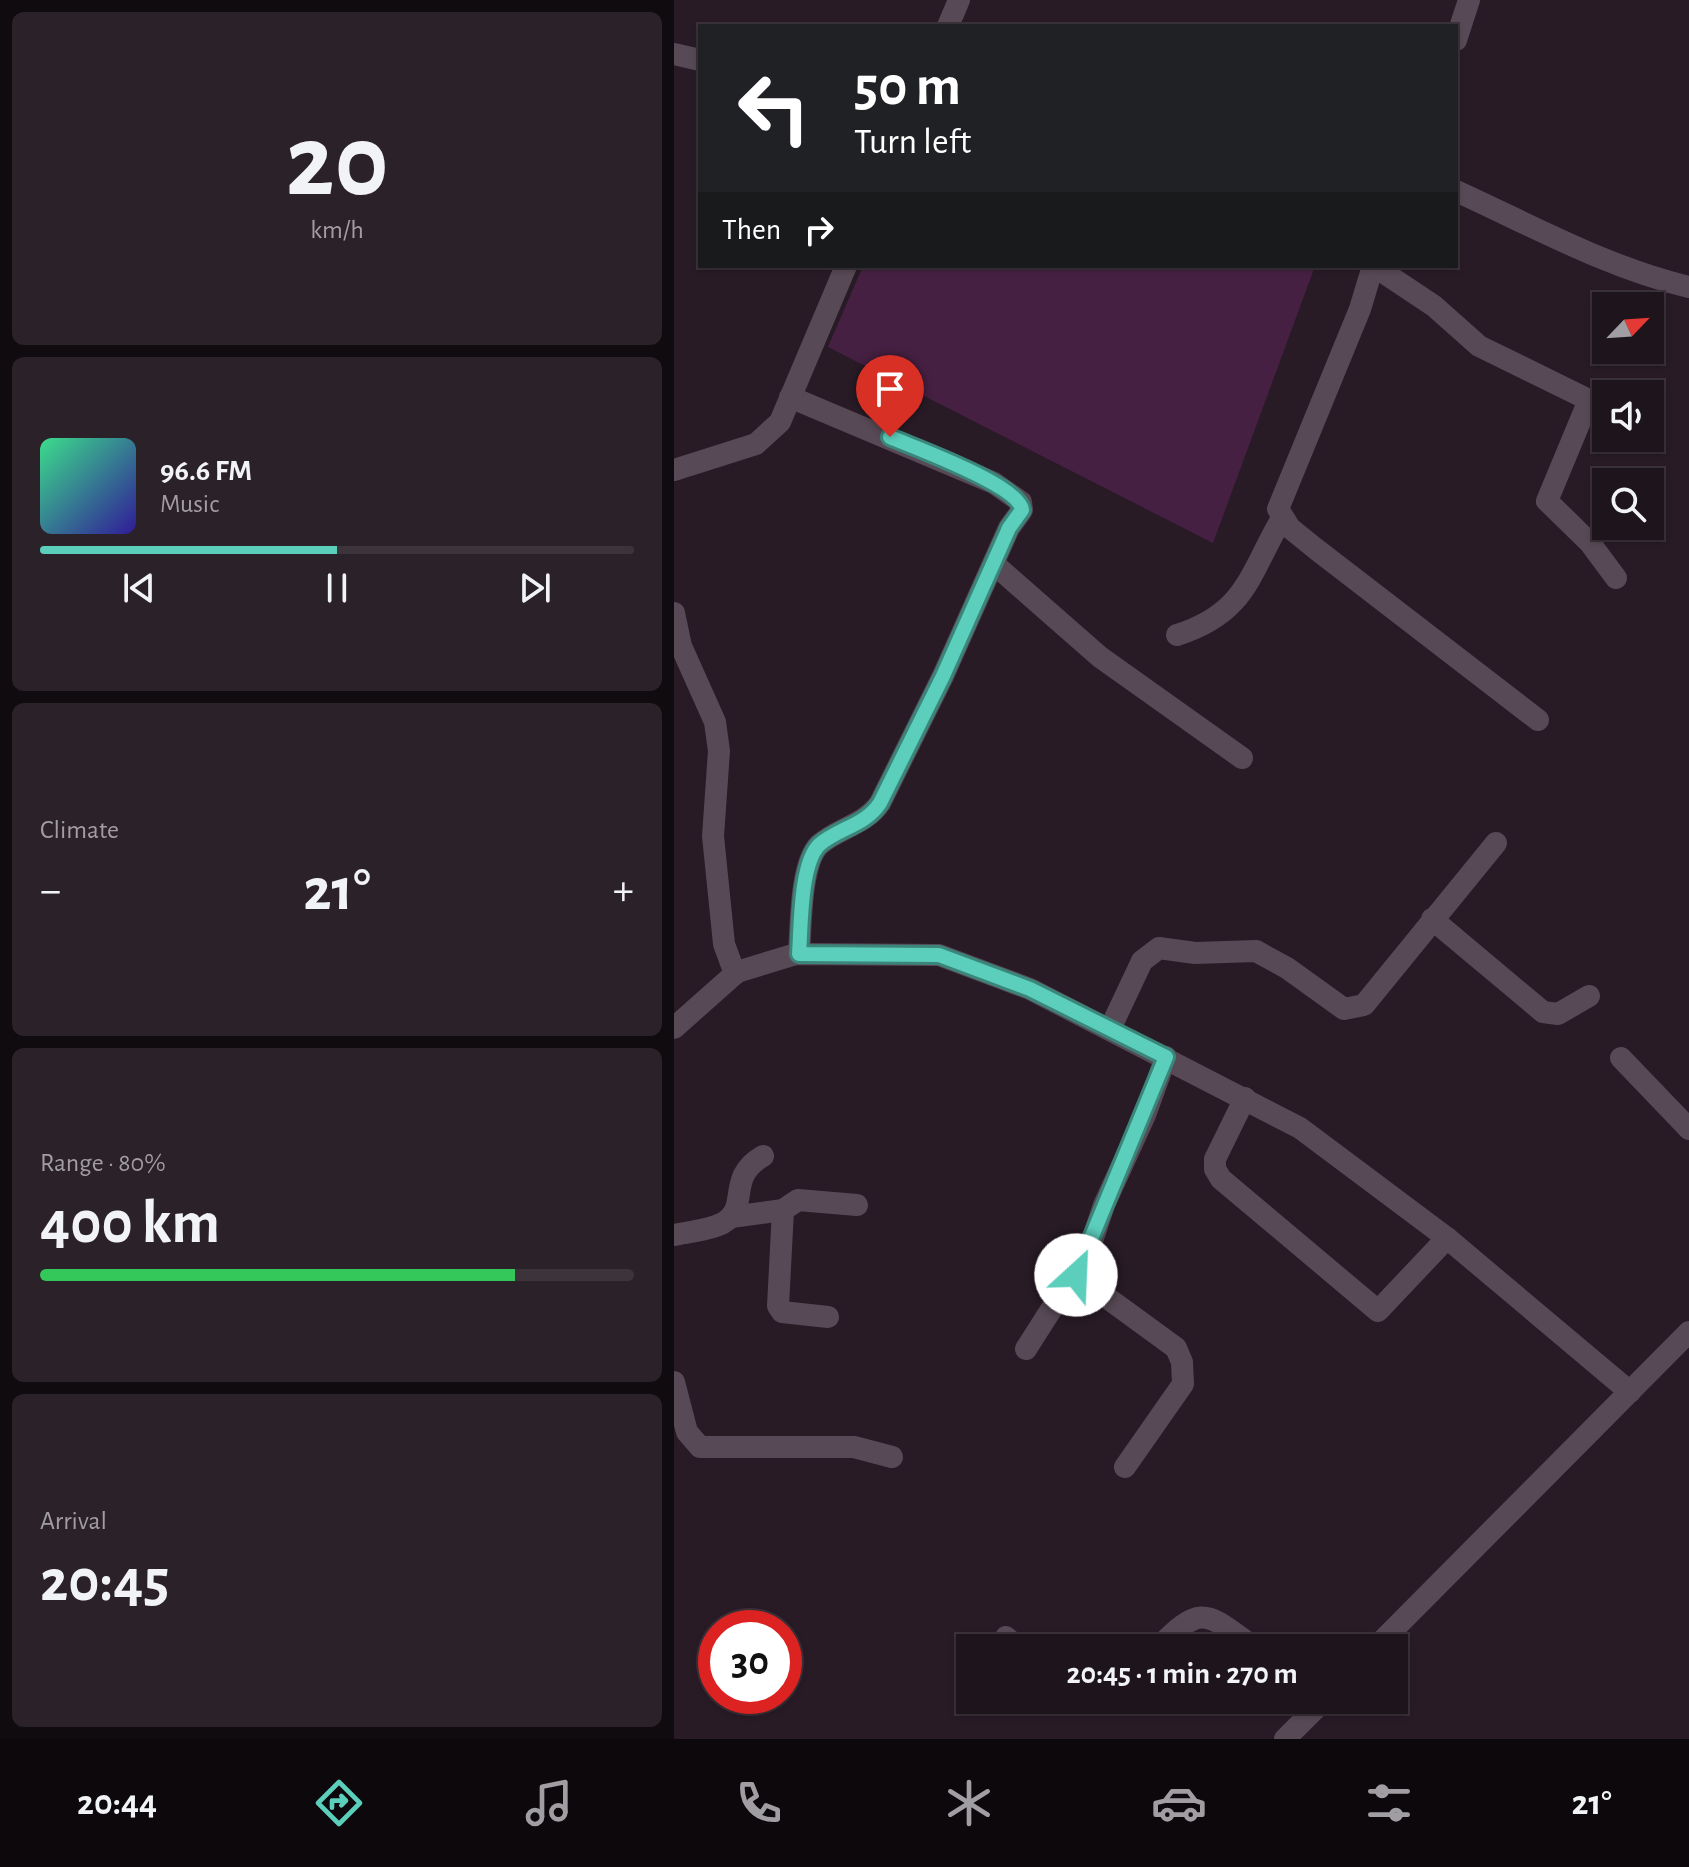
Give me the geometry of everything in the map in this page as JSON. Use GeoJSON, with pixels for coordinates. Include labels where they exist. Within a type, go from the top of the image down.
{"type":"FeatureCollection","features":[{"type":"Feature","properties":{"kind":"street"},"geometry":{"type":"LineString","coordinates":[[949,24],[959,0]]}},
{"type":"Feature","properties":{"kind":"street"},"geometry":{"type":"LineString","coordinates":[[1458,34],[1469,0]]}},
{"type":"Feature","properties":{"kind":"street"},"geometry":{"type":"LineString","coordinates":[[674,54],[698,60]]}},
{"type":"Feature","properties":{"kind":"street"},"geometry":{"type":"LineString","coordinates":[[1458,192],[1662,281],[1689,287]]}},
{"type":"Feature","properties":{"kind":"street"},"geometry":{"type":"LineString","coordinates":[[674,470],[756,444],[780,422],[845,268]]}},
{"type":"Feature","properties":{"kind":"street"},"geometry":{"type":"LineString","coordinates":[[1372,268],[1360,309],[1278,509],[1282,518],[1316,549],[1538,720]]}},
{"type":"Feature","properties":{"kind":"street"},"geometry":{"type":"LineString","coordinates":[[1376,268],[1434,306],[1479,346],[1589,400],[1547,501],[1590,543],[1616,578]]}},
{"type":"Feature","properties":{"kind":"street"},"geometry":{"type":"LineString","coordinates":[[790,397],[890,437],[1014,495],[1021,502],[1022,510],[1009,528],[880,803],[872,815],[820,844],[813,854],[803,895],[799,954]]}},
{"type":"Feature","properties":{"kind":"street"},"geometry":{"type":"LineString","coordinates":[[1177,635],[1210,624],[1234,602],[1251,578],[1282,518]]}},
{"type":"Feature","properties":{"kind":"street"},"geometry":{"type":"LineString","coordinates":[[994,564],[1100,657],[1242,758]]}},
{"type":"Feature","properties":{"kind":"street"},"geometry":{"type":"LineString","coordinates":[[674,613],[681,646],[715,722],[719,751],[713,836],[724,944],[735,974]]}},
{"type":"Feature","properties":{"kind":"street"},"geometry":{"type":"LineString","coordinates":[[1110,1029],[1142,961],[1159,948],[1195,953],[1256,951],[1287,968],[1328,1001],[1344,1009],[1356,1009],[1371,998],[1496,843]]}},
{"type":"Feature","properties":{"kind":"street"},"geometry":{"type":"LineString","coordinates":[[1432,919],[1543,1012],[1558,1014],[1589,996]]}},
{"type":"Feature","properties":{"kind":"street"},"geometry":{"type":"LineString","coordinates":[[674,1028],[735,974],[799,954],[939,955],[1030,989],[1300,1128],[1447,1238],[1630,1392]]}},
{"type":"Feature","properties":{"kind":"street"},"geometry":{"type":"LineString","coordinates":[[1026,1349],[1076,1275],[1166,1057]]}},
{"type":"Feature","properties":{"kind":"street"},"geometry":{"type":"LineString","coordinates":[[1621,1058],[1689,1129]]}},
{"type":"Feature","properties":{"kind":"street"},"geometry":{"type":"LineString","coordinates":[[1245,1098],[1215,1159],[1215,1169],[1221,1179],[1378,1311],[1447,1238]]}},
{"type":"Feature","properties":{"kind":"street"},"geometry":{"type":"LineString","coordinates":[[674,1235],[722,1224],[731,1217],[738,1206],[747,1165],[763,1156]]}},
{"type":"Feature","properties":{"kind":"street"},"geometry":{"type":"LineString","coordinates":[[731,1217],[783,1210],[798,1200],[857,1205]]}},
{"type":"Feature","properties":{"kind":"street"},"geometry":{"type":"LineString","coordinates":[[783,1210],[778,1306],[782,1312],[828,1317]]}},
{"type":"Feature","properties":{"kind":"street"},"geometry":{"type":"LineString","coordinates":[[1076,1275],[1176,1348],[1182,1362],[1183,1384],[1125,1467]]}},
{"type":"Feature","properties":{"kind":"street"},"geometry":{"type":"LineString","coordinates":[[1389,1634],[1689,1332]]}},
{"type":"Feature","properties":{"kind":"street"},"geometry":{"type":"LineString","coordinates":[[674,1382],[687,1432],[700,1447],[854,1447],[892,1457]]}},
{"type":"Feature","properties":{"kind":"street"},"geometry":{"type":"LineString","coordinates":[[1171,1634],[1181,1624],[1198,1616],[1213,1618],[1235,1634]]}},
{"type":"Feature","properties":{"kind":"street"},"geometry":{"type":"LineString","coordinates":[[1285,1739],[1310,1714]]}},
{"type":"Feature","properties":{"kind":"shaded area"},"geometry":{"type":"Polygon","coordinates":[[[862,268],[1314,268],[1213,543],[828,347],[862,268]]]}},
{"type":"Feature","properties":{"kind":"route"},"geometry":{"type":"LineString","coordinates":[[890,437],[994,483],[1014,495],[1021,502],[1022,510],[1009,528],[943,676],[880,803],[872,815],[820,844],[813,854],[803,895],[799,954],[939,955],[1030,989],[1166,1057],[1145,1115],[1076,1275]]}}]}
